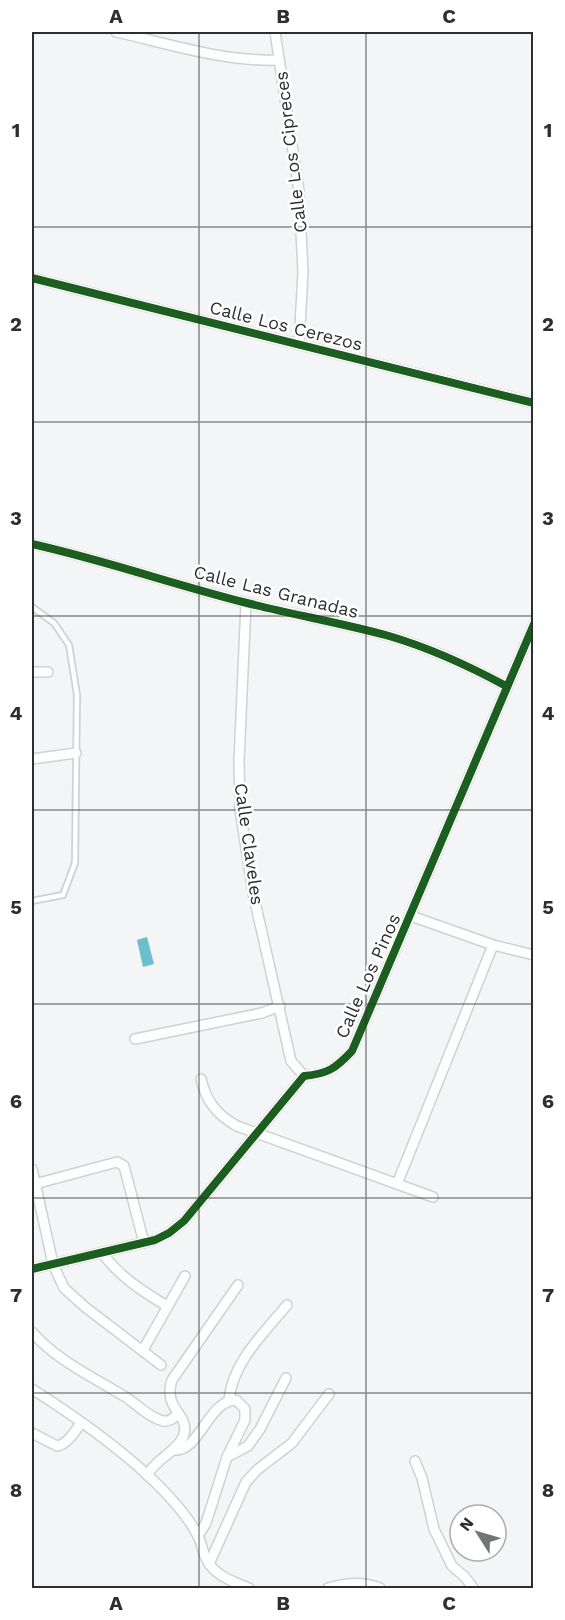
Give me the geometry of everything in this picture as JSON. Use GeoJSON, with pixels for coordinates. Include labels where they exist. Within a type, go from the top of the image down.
{"type":"FeatureCollection","features":[{"type":"Feature","properties":{"kind":"street"},"geometry":{"type":"LineString","coordinates":[[117,32],[224,57],[254,61],[279,60]]}},
{"type":"Feature","properties":{"kind":"street","name":"Calle Los Cipreces"},"geometry":{"type":"LineString","coordinates":[[275,32],[299,191],[303,272],[299,344]]}},
{"type":"Feature","properties":{"kind":"street","name":"Calle Los Cerezos"},"geometry":{"type":"LineString","coordinates":[[32,278],[534,403]]}},
{"type":"Feature","properties":{"kind":"street","name":"Calle Las Granadas"},"geometry":{"type":"LineString","coordinates":[[32,544],[159,577],[246,603],[388,636],[428,649],[475,669],[506,686]]}},
{"type":"Feature","properties":{"kind":"street","name":"Calle Claveles"},"geometry":{"type":"LineString","coordinates":[[246,603],[239,761],[240,809],[253,893],[291,1061],[304,1076]]}},
{"type":"Feature","properties":{"kind":"street","name":"Calle Los Pinos"},"geometry":{"type":"LineString","coordinates":[[304,1076],[324,1073],[338,1066],[352,1051],[534,624]]}},
{"type":"Feature","properties":{"kind":"street"},"geometry":{"type":"LineString","coordinates":[[32,672],[48,672]]}},
{"type":"Feature","properties":{"kind":"street"},"geometry":{"type":"LineString","coordinates":[[32,759],[76,753]]}},
{"type":"Feature","properties":{"kind":"street"},"geometry":{"type":"LineString","coordinates":[[411,916],[493,945],[534,955]]}},
{"type":"Feature","properties":{"kind":"street"},"geometry":{"type":"LineString","coordinates":[[397,1184],[493,945]]}},
{"type":"Feature","properties":{"kind":"street"},"geometry":{"type":"LineString","coordinates":[[135,1039],[262,1014],[280,1006]]}},
{"type":"Feature","properties":{"kind":"street"},"geometry":{"type":"LineString","coordinates":[[32,1269],[162,1237],[184,1221],[304,1076]]}},
{"type":"Feature","properties":{"kind":"street"},"geometry":{"type":"LineString","coordinates":[[201,1079],[209,1102],[220,1116],[237,1126],[433,1197]]}},
{"type":"Feature","properties":{"kind":"street"},"geometry":{"type":"LineString","coordinates":[[35,1184],[117,1162],[121,1163],[144,1243]]}},
{"type":"Feature","properties":{"kind":"street"},"geometry":{"type":"LineString","coordinates":[[32,1169],[52,1264],[64,1288],[85,1307],[161,1365]]}},
{"type":"Feature","properties":{"kind":"street"},"geometry":{"type":"LineString","coordinates":[[102,1253],[115,1270],[132,1285],[167,1306]]}},
{"type":"Feature","properties":{"kind":"street"},"geometry":{"type":"LineString","coordinates":[[143,1350],[185,1276]]}},
{"type":"Feature","properties":{"kind":"street"},"geometry":{"type":"LineString","coordinates":[[147,1475],[160,1459],[173,1450],[184,1434],[184,1424],[171,1402],[172,1380],[238,1285]]}},
{"type":"Feature","properties":{"kind":"street"},"geometry":{"type":"LineString","coordinates":[[229,1400],[230,1385],[241,1363],[287,1305]]}},
{"type":"Feature","properties":{"kind":"street"},"geometry":{"type":"LineString","coordinates":[[32,1332],[50,1350],[147,1413],[167,1421],[178,1413]]}},
{"type":"Feature","properties":{"kind":"street"},"geometry":{"type":"LineString","coordinates":[[227,1457],[248,1446],[260,1429],[286,1378]]}},
{"type":"Feature","properties":{"kind":"street"},"geometry":{"type":"LineString","coordinates":[[32,1389],[81,1423],[147,1475],[175,1503],[198,1536],[209,1564],[225,1577],[249,1588]]}},
{"type":"Feature","properties":{"kind":"street"},"geometry":{"type":"LineString","coordinates":[[209,1564],[246,1482],[257,1470],[292,1443],[329,1394]]}},
{"type":"Feature","properties":{"kind":"street"},"geometry":{"type":"LineString","coordinates":[[173,1450],[180,1450],[189,1444],[220,1406],[229,1400],[236,1400],[245,1409],[246,1420],[227,1457],[206,1523],[198,1536]]}},
{"type":"Feature","properties":{"kind":"street"},"geometry":{"type":"LineString","coordinates":[[32,1433],[57,1446],[62,1445],[81,1423]]}},
{"type":"Feature","properties":{"kind":"street"},"geometry":{"type":"LineString","coordinates":[[415,1461],[422,1478],[435,1529],[452,1566],[465,1577],[473,1588]]}},
{"type":"Feature","properties":{"kind":"street"},"geometry":{"type":"LineString","coordinates":[[328,1588],[353,1583],[380,1588]]}},
{"type":"Feature","properties":{"kind":"lane"},"geometry":{"type":"LineString","coordinates":[[32,607],[54,623],[69,645],[77,695],[75,863],[63,895],[32,901]]}},
{"type":"Feature","properties":{"kind":"water"},"geometry":{"type":"Polygon","coordinates":[[[147,937],[154,964],[143,967],[137,940],[147,937]]]}},
{"type":"Feature","properties":{"kind":"cycle path"},"geometry":{"type":"LineString","coordinates":[[32,278],[534,403]]}},
{"type":"Feature","properties":{"kind":"cycle path"},"geometry":{"type":"LineString","coordinates":[[32,544],[247,603],[389,636],[449,658],[506,686]]}},
{"type":"Feature","properties":{"kind":"cycle path"},"geometry":{"type":"LineString","coordinates":[[32,1269],[155,1240],[169,1233],[184,1221],[304,1076],[319,1074],[331,1069],[352,1051],[534,624]]}}]}
